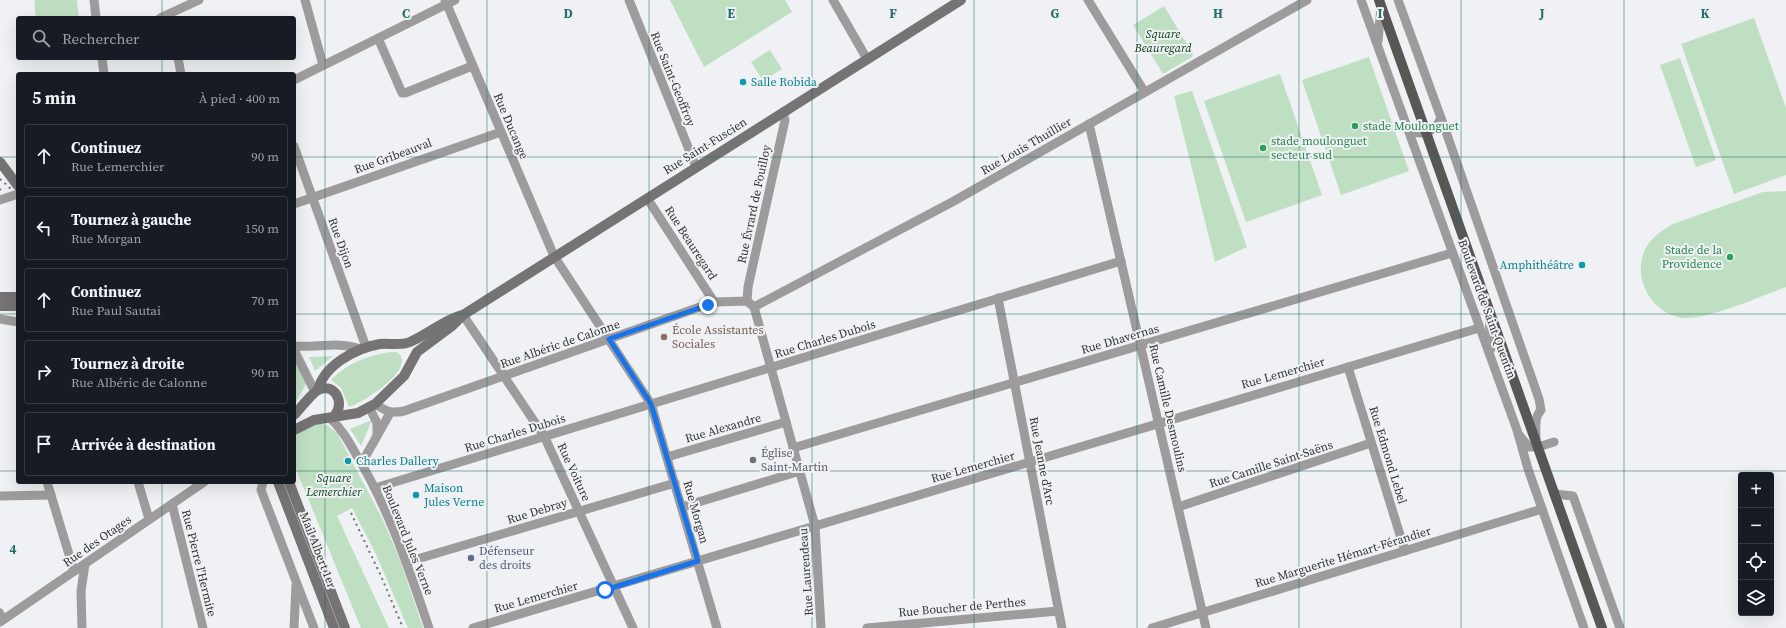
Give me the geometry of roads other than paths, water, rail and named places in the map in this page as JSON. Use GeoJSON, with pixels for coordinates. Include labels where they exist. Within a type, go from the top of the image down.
{"type":"FeatureCollection","features":[{"type":"Feature","properties":{"kind":"main road","name":"Rue Saint-Fuscien"},"geometry":{"type":"LineString","coordinates":[[372,405],[404,376],[411,360],[422,347],[452,326],[463,315],[554,256],[961,0]]}},
{"type":"Feature","properties":{"kind":"main road","name":"Boulevard de Saint-Quentin"},"geometry":{"type":"LineString","coordinates":[[1380,4],[1602,628]]}},
{"type":"Feature","properties":{"kind":"main road"},"geometry":{"type":"LineString","coordinates":[[0,162],[16,183]]}},
{"type":"Feature","properties":{"kind":"main road"},"geometry":{"type":"LineString","coordinates":[[0,297],[16,297]]}},
{"type":"Feature","properties":{"kind":"main road"},"geometry":{"type":"LineString","coordinates":[[0,306],[16,306]]}},
{"type":"Feature","properties":{"kind":"main road","name":"Rue Saint-Fuscien"},"geometry":{"type":"LineString","coordinates":[[363,348],[387,344],[402,344],[417,338],[449,319],[463,315]]}},
{"type":"Feature","properties":{"kind":"main road"},"geometry":{"type":"LineString","coordinates":[[402,344],[408,350],[411,360]]}},
{"type":"Feature","properties":{"kind":"main road"},"geometry":{"type":"LineString","coordinates":[[296,413],[315,393],[328,389],[336,394],[340,402],[338,412],[329,417],[312,412],[310,406],[315,393],[320,383],[327,372],[363,348]]}},
{"type":"Feature","properties":{"kind":"main road"},"geometry":{"type":"LineString","coordinates":[[296,429],[310,422],[329,417],[358,413],[372,405]]}},
{"type":"Feature","properties":{"kind":"main road","name":"Mail Albert 1er"},"geometry":{"type":"LineString","coordinates":[[279,484],[334,628]]}},
{"type":"Feature","properties":{"kind":"main road","name":"Mail Albert 1er"},"geometry":{"type":"LineString","coordinates":[[290,484],[345,628]]}},
{"type":"Feature","properties":{"kind":"street"},"geometry":{"type":"LineString","coordinates":[[94,0],[96,16]]}},
{"type":"Feature","properties":{"kind":"street"},"geometry":{"type":"LineString","coordinates":[[170,16],[199,0]]}},
{"type":"Feature","properties":{"kind":"street"},"geometry":{"type":"LineString","coordinates":[[305,0],[323,65]]}},
{"type":"Feature","properties":{"kind":"street"},"geometry":{"type":"LineString","coordinates":[[296,79],[446,2],[456,0]]}},
{"type":"Feature","properties":{"kind":"street","name":"Rue Saint-Geoffroy"},"geometry":{"type":"LineString","coordinates":[[629,0],[696,167]]}},
{"type":"Feature","properties":{"kind":"street"},"geometry":{"type":"LineString","coordinates":[[833,0],[867,60]]}},
{"type":"Feature","properties":{"kind":"street"},"geometry":{"type":"LineString","coordinates":[[1088,0],[1144,91]]}},
{"type":"Feature","properties":{"kind":"street","name":"Rue Louis Thuillier"},"geometry":{"type":"LineString","coordinates":[[751,304],[894,234],[1307,0]]}},
{"type":"Feature","properties":{"kind":"street","name":"Boulevard de Saint-Quentin"},"geometry":{"type":"LineString","coordinates":[[1361,0],[1517,430],[1521,449],[1584,628]]}},
{"type":"Feature","properties":{"kind":"street","name":"Boulevard de Saint-Quentin"},"geometry":{"type":"LineString","coordinates":[[1398,0],[1432,97],[1441,118],[1538,399],[1541,410],[1538,413],[1536,422],[1537,444]]}},
{"type":"Feature","properties":{"kind":"street","name":"Rue Ducange"},"geometry":{"type":"LineString","coordinates":[[446,2],[554,256],[609,339]]}},
{"type":"Feature","properties":{"kind":"street"},"geometry":{"type":"LineString","coordinates":[[1378,46],[1380,4]]}},
{"type":"Feature","properties":{"kind":"street"},"geometry":{"type":"LineString","coordinates":[[378,38],[402,93],[472,66]]}},
{"type":"Feature","properties":{"kind":"street"},"geometry":{"type":"LineString","coordinates":[[102,60],[104,72]]}},
{"type":"Feature","properties":{"kind":"street"},"geometry":{"type":"LineString","coordinates":[[178,60],[181,72]]}},
{"type":"Feature","properties":{"kind":"street","name":"Rue Évrard de Fouilloy"},"geometry":{"type":"LineString","coordinates":[[751,304],[748,287],[785,120],[783,112]]}},
{"type":"Feature","properties":{"kind":"street"},"geometry":{"type":"LineString","coordinates":[[1407,129],[1418,134],[1426,133],[1433,130],[1441,118]]}},
{"type":"Feature","properties":{"kind":"street","name":"Rue Camille Desmoulins"},"geometry":{"type":"LineString","coordinates":[[1089,124],[1142,345],[1178,507],[1204,612],[1206,628]]}},
{"type":"Feature","properties":{"kind":"street","name":"Rue Gribeauval"},"geometry":{"type":"LineString","coordinates":[[296,203],[501,132]]}},
{"type":"Feature","properties":{"kind":"street","name":"Rue Dijon"},"geometry":{"type":"LineString","coordinates":[[296,152],[363,348]]}},
{"type":"Feature","properties":{"kind":"street"},"geometry":{"type":"LineString","coordinates":[[0,200],[16,195]]}},
{"type":"Feature","properties":{"kind":"street","name":"Rue Beauregard"},"geometry":{"type":"LineString","coordinates":[[647,198],[714,302]]}},
{"type":"Feature","properties":{"kind":"street","name":"Rue Dhavernas"},"geometry":{"type":"LineString","coordinates":[[793,448],[1452,253]]}},
{"type":"Feature","properties":{"kind":"street","name":"Rue Charles Dubois"},"geometry":{"type":"LineString","coordinates":[[375,488],[1121,261]]}},
{"type":"Feature","properties":{"kind":"street","name":"Rue Jeanne d'Arc"},"geometry":{"type":"LineString","coordinates":[[998,298],[1062,628]]}},
{"type":"Feature","properties":{"kind":"street","name":"Rue Albéric de Calonne"},"geometry":{"type":"LineString","coordinates":[[390,412],[404,411],[714,302],[751,304]]}},
{"type":"Feature","properties":{"kind":"street","name":"Rue Laurendeau"},"geometry":{"type":"LineString","coordinates":[[751,304],[771,367],[816,526],[821,628]]}},
{"type":"Feature","properties":{"kind":"street"},"geometry":{"type":"LineString","coordinates":[[1489,311],[1492,360]]}},
{"type":"Feature","properties":{"kind":"street","name":"Rue Voiture"},"geometry":{"type":"LineString","coordinates":[[463,315],[544,436],[633,628]]}},
{"type":"Feature","properties":{"kind":"street"},"geometry":{"type":"LineString","coordinates":[[0,319],[16,322]]}},
{"type":"Feature","properties":{"kind":"street","name":"Rue Lemerchier"},"geometry":{"type":"LineString","coordinates":[[473,628],[1030,463],[1159,422],[1479,328]]}},
{"type":"Feature","properties":{"kind":"street","name":"Rue Morgan"},"geometry":{"type":"LineString","coordinates":[[609,339],[651,404],[717,628]]}},
{"type":"Feature","properties":{"kind":"street"},"geometry":{"type":"LineString","coordinates":[[296,346],[349,345],[363,348]]}},
{"type":"Feature","properties":{"kind":"street"},"geometry":{"type":"LineString","coordinates":[[296,354],[315,393]]}},
{"type":"Feature","properties":{"kind":"street","name":"Rue Edmond Lebel"},"geometry":{"type":"LineString","coordinates":[[1348,367],[1405,551]]}},
{"type":"Feature","properties":{"kind":"street"},"geometry":{"type":"LineString","coordinates":[[360,462],[364,459],[390,412],[372,405]]}},
{"type":"Feature","properties":{"kind":"street"},"geometry":{"type":"LineString","coordinates":[[372,405],[377,423],[377,436]]}},
{"type":"Feature","properties":{"kind":"street","name":"Boulevard Jules Verne"},"geometry":{"type":"LineString","coordinates":[[329,417],[340,427],[375,488],[407,562],[429,628]]}},
{"type":"Feature","properties":{"kind":"street","name":"Rue Alexandre"},"geometry":{"type":"LineString","coordinates":[[667,457],[786,422]]}},
{"type":"Feature","properties":{"kind":"street"},"geometry":{"type":"LineString","coordinates":[[1517,430],[1524,442],[1529,447],[1537,444],[1554,442]]}},
{"type":"Feature","properties":{"kind":"street","name":"Rue Camille Saint-Saëns"},"geometry":{"type":"LineString","coordinates":[[1178,507],[1371,443]]}},
{"type":"Feature","properties":{"kind":"street"},"geometry":{"type":"LineString","coordinates":[[682,507],[800,471]]}},
{"type":"Feature","properties":{"kind":"street","name":"Rue Debray"},"geometry":{"type":"LineString","coordinates":[[407,562],[674,483]]}},
{"type":"Feature","properties":{"kind":"street"},"geometry":{"type":"LineString","coordinates":[[48,484],[74,571]]}},
{"type":"Feature","properties":{"kind":"street"},"geometry":{"type":"LineString","coordinates":[[139,484],[149,519]]}},
{"type":"Feature","properties":{"kind":"street","name":"Rue des Otages"},"geometry":{"type":"LineString","coordinates":[[1,618],[85,564],[201,484]]}},
{"type":"Feature","properties":{"kind":"street"},"geometry":{"type":"LineString","coordinates":[[262,484],[261,490],[314,628]]}},
{"type":"Feature","properties":{"kind":"street"},"geometry":{"type":"LineString","coordinates":[[1554,494],[1574,496],[1620,628]]}},
{"type":"Feature","properties":{"kind":"street"},"geometry":{"type":"LineString","coordinates":[[0,496],[51,495]]}},
{"type":"Feature","properties":{"kind":"street","name":"Rue Pierre l'Hermite"},"geometry":{"type":"LineString","coordinates":[[172,504],[203,628]]}},
{"type":"Feature","properties":{"kind":"street","name":"Rue Marguerite Hémart-Férandier"},"geometry":{"type":"LineString","coordinates":[[1152,628],[1542,509]]}},
{"type":"Feature","properties":{"kind":"street"},"geometry":{"type":"LineString","coordinates":[[82,628],[81,591],[85,564]]}},
{"type":"Feature","properties":{"kind":"street"},"geometry":{"type":"LineString","coordinates":[[294,628],[296,581]]}},
{"type":"Feature","properties":{"kind":"street","name":"Rue Boucher de Perthes"},"geometry":{"type":"LineString","coordinates":[[867,628],[1058,611]]}},
{"type":"Feature","properties":{"kind":"railway"},"geometry":{"type":"LineString","coordinates":[[0,179],[11,189]]}},
{"type":"Feature","properties":{"kind":"railway"},"geometry":{"type":"LineString","coordinates":[[351,513],[381,576],[403,628]]}},
{"type":"Feature","properties":{"kind":"place","name":"Salle Robida"},"geometry":{"type":"Point","coordinates":[743,82]}},
{"type":"Feature","properties":{"kind":"place","name":"stade Moulonguet"},"geometry":{"type":"Point","coordinates":[1355,126]}},
{"type":"Feature","properties":{"kind":"place","name":"stade moulonguet secteur sud"},"geometry":{"type":"Point","coordinates":[1263,148]}},
{"type":"Feature","properties":{"kind":"place","name":"Stade de la Providence"},"geometry":{"type":"Point","coordinates":[1730,257]}},
{"type":"Feature","properties":{"kind":"place","name":"Amphithéâtre"},"geometry":{"type":"Point","coordinates":[1582,265]}},
{"type":"Feature","properties":{"kind":"place","name":"École Assistantes Sociales"},"geometry":{"type":"Point","coordinates":[664,337]}},
{"type":"Feature","properties":{"kind":"place","name":"Église Saint-Martin"},"geometry":{"type":"Point","coordinates":[753,460]}},
{"type":"Feature","properties":{"kind":"place","name":"Charles Dallery"},"geometry":{"type":"Point","coordinates":[348,461]}},
{"type":"Feature","properties":{"kind":"place","name":"Maison Jules Verne"},"geometry":{"type":"Point","coordinates":[416,495]}},
{"type":"Feature","properties":{"kind":"place","name":"Défenseur des droits"},"geometry":{"type":"Point","coordinates":[471,558]}},
{"type":"Feature","properties":{"kind":"park label","name":"Square Beauregard"},"geometry":{"type":"Point","coordinates":[1163,41]}},
{"type":"Feature","properties":{"kind":"park label","name":"Square Lemerchier"},"geometry":{"type":"Point","coordinates":[334,485]}}]}
